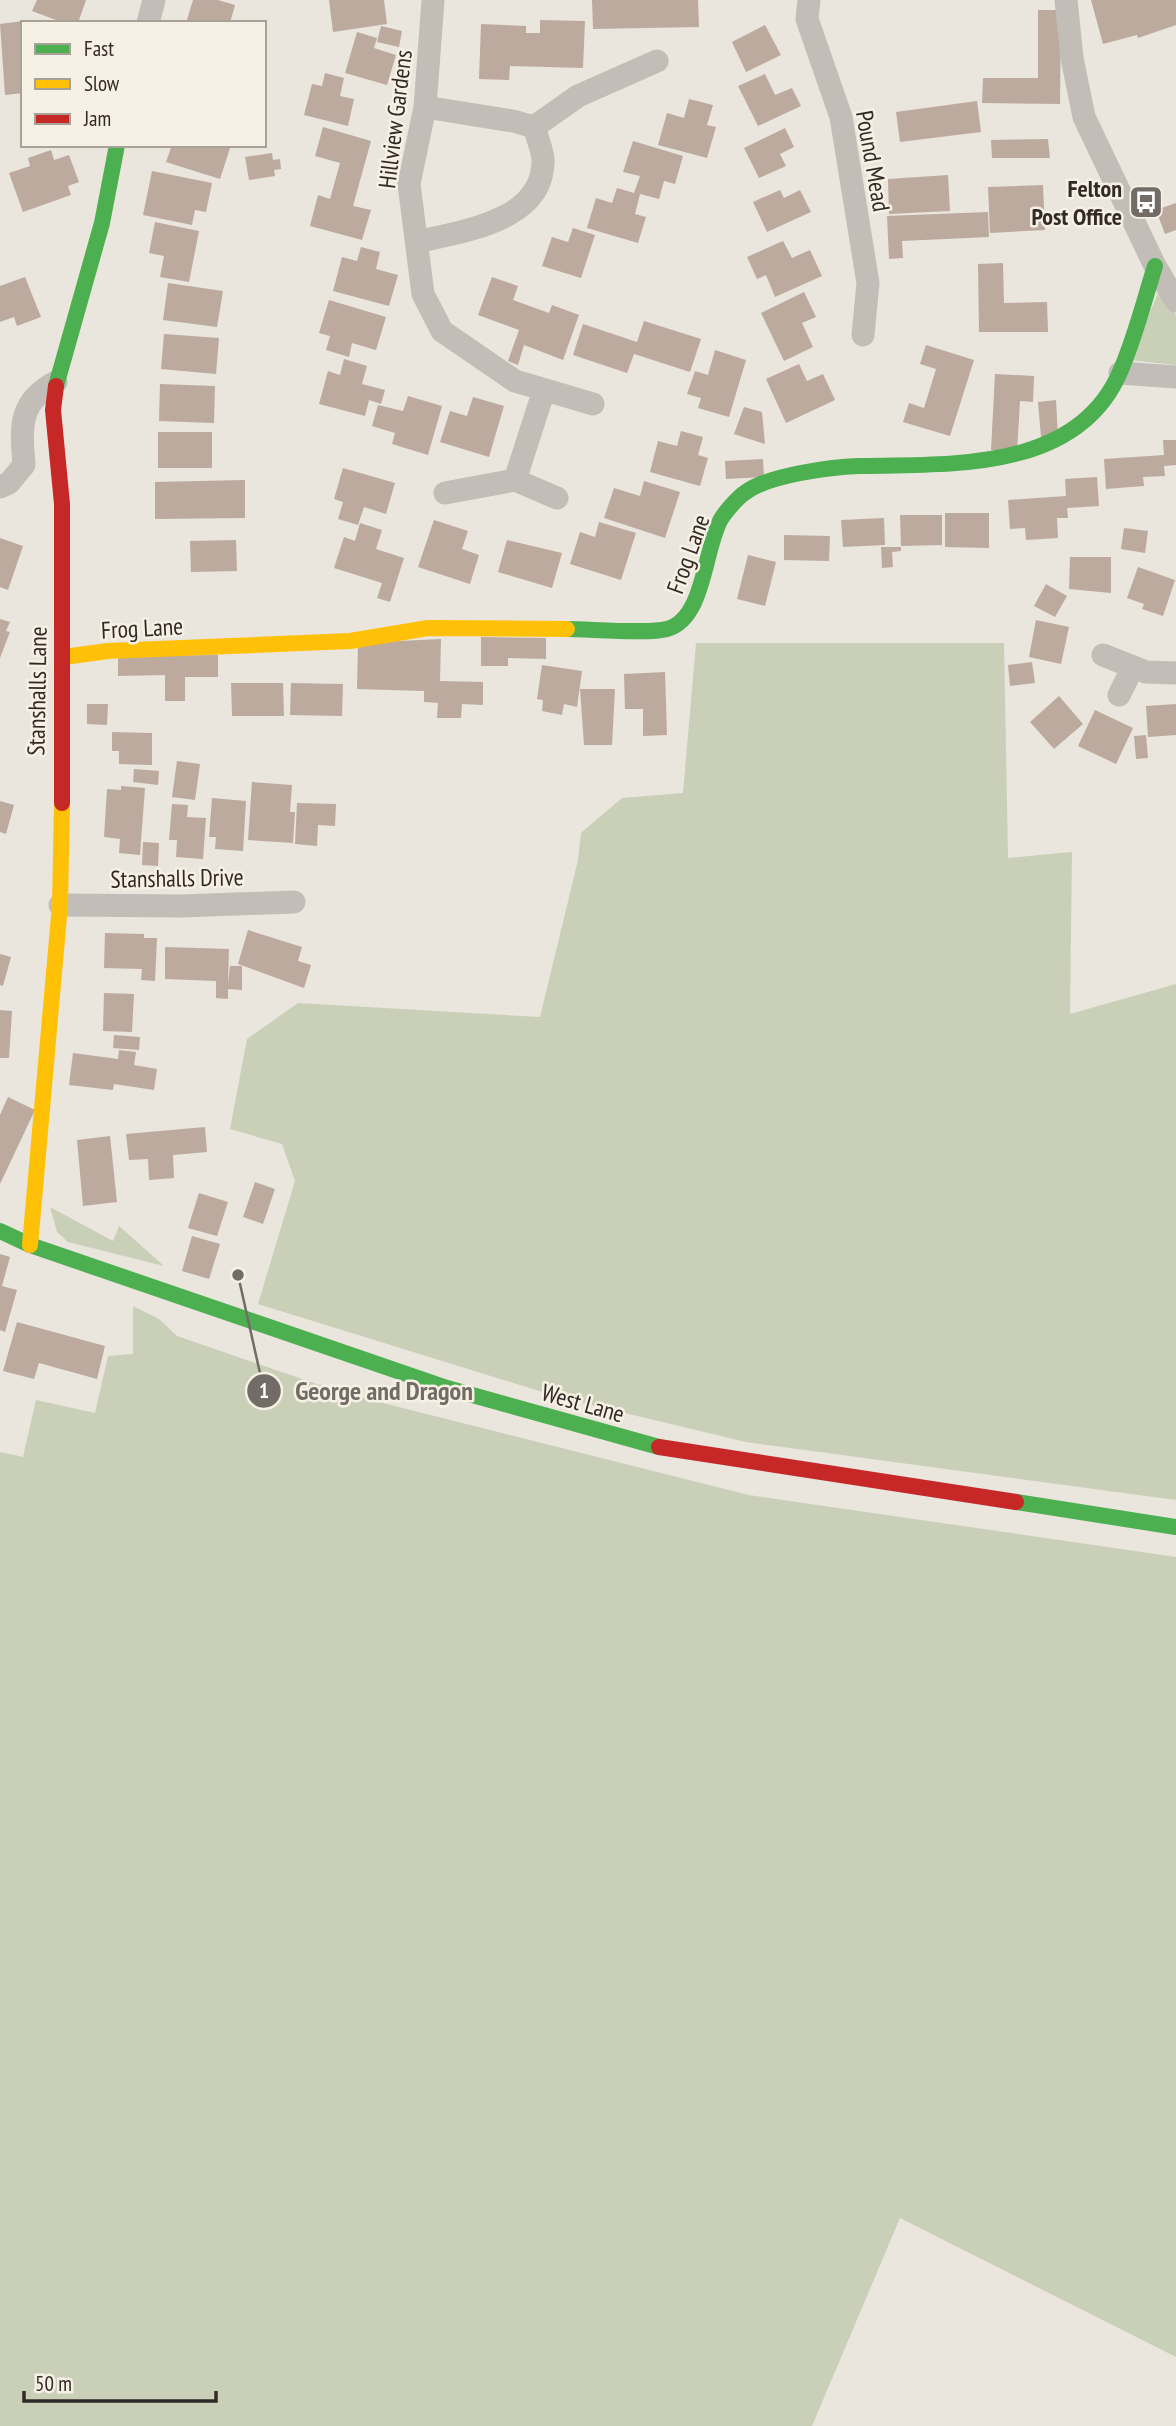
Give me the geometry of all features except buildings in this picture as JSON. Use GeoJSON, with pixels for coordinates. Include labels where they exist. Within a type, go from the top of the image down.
{"type":"FeatureCollection","features":[{"type":"Feature","properties":{"kind":"street"},"geometry":{"type":"LineString","coordinates":[[149,21],[154,0]]}},
{"type":"Feature","properties":{"kind":"street","name":"Hillview Gardens"},"geometry":{"type":"LineString","coordinates":[[433,0],[425,107],[409,184],[423,294],[442,331],[515,380],[593,404]]}},
{"type":"Feature","properties":{"kind":"street","name":"Pound Mead"},"geometry":{"type":"LineString","coordinates":[[808,0],[807,19],[841,117],[867,283],[863,335]]}},
{"type":"Feature","properties":{"kind":"street"},"geometry":{"type":"LineString","coordinates":[[1066,0],[1072,58],[1084,117],[1155,266],[1176,300]]}},
{"type":"Feature","properties":{"kind":"street"},"geometry":{"type":"LineString","coordinates":[[534,127],[578,96],[657,61]]}},
{"type":"Feature","properties":{"kind":"street"},"geometry":{"type":"LineString","coordinates":[[425,107],[513,121],[534,127]]}},
{"type":"Feature","properties":{"kind":"street"},"geometry":{"type":"LineString","coordinates":[[417,242],[495,223],[519,208],[535,189],[543,160],[534,127]]}},
{"type":"Feature","properties":{"kind":"street","name":"Stanshalls Lane"},"geometry":{"type":"LineString","coordinates":[[30,1245],[60,905],[64,657],[62,504],[53,410],[56,382],[102,223],[117,147]]}},
{"type":"Feature","properties":{"kind":"street","name":"Frog Lane"},"geometry":{"type":"LineString","coordinates":[[64,657],[108,651],[350,641],[428,628],[668,629],[690,614],[721,519],[747,491],[790,476],[835,467],[957,463],[999,458],[1055,442],[1092,416],[1119,373],[1155,266]]}},
{"type":"Feature","properties":{"kind":"street"},"geometry":{"type":"LineString","coordinates":[[1119,373],[1176,377]]}},
{"type":"Feature","properties":{"kind":"street"},"geometry":{"type":"LineString","coordinates":[[0,487],[9,483],[24,465],[23,416],[39,391],[56,382]]}},
{"type":"Feature","properties":{"kind":"street"},"geometry":{"type":"LineString","coordinates":[[514,480],[544,390]]}},
{"type":"Feature","properties":{"kind":"street"},"geometry":{"type":"LineString","coordinates":[[445,493],[514,480],[558,499]]}},
{"type":"Feature","properties":{"kind":"street"},"geometry":{"type":"LineString","coordinates":[[1103,655],[1146,672],[1176,673]]}},
{"type":"Feature","properties":{"kind":"street"},"geometry":{"type":"LineString","coordinates":[[1119,695],[1133,667]]}},
{"type":"Feature","properties":{"kind":"street","name":"Stanshalls Drive"},"geometry":{"type":"LineString","coordinates":[[60,905],[181,906],[295,902]]}},
{"type":"Feature","properties":{"kind":"street","name":"West Lane"},"geometry":{"type":"LineString","coordinates":[[0,1231],[30,1245],[447,1388],[652,1446],[1176,1527]]}},
{"type":"Feature","properties":{"kind":"green space"},"geometry":{"type":"Polygon","coordinates":[[[1160,289],[1176,315],[1176,365],[1129,360],[1160,289]]]}},
{"type":"Feature","properties":{"kind":"green space"},"geometry":{"type":"Polygon","coordinates":[[[696,643],[1004,643],[1008,858],[1072,852],[1070,1014],[1176,984],[1176,1500],[746,1442],[562,1398],[258,1304],[295,1181],[282,1144],[230,1129],[247,1039],[298,1003],[540,1017],[578,860],[581,833],[622,798],[683,793],[696,643]]]}},
{"type":"Feature","properties":{"kind":"green space"},"geometry":{"type":"Polygon","coordinates":[[[50,1207],[113,1241],[119,1226],[164,1266],[68,1242],[57,1232],[50,1207]]]}},
{"type":"Feature","properties":{"kind":"green space"},"geometry":{"type":"Polygon","coordinates":[[[133,1306],[159,1319],[177,1336],[343,1393],[749,1495],[1176,1557],[1176,2357],[900,2218],[812,2426],[0,2426],[0,1452],[23,1457],[36,1400],[95,1413],[108,1356],[133,1354],[133,1306]]]}},
{"type":"Feature","properties":{"kind":"traffic: fast"},"geometry":{"type":"LineString","coordinates":[[56,386],[102,223],[117,147]]}},
{"type":"Feature","properties":{"kind":"traffic: fast"},"geometry":{"type":"LineString","coordinates":[[567,629],[647,631],[667,629],[680,623],[696,597],[721,519],[739,497],[756,486],[801,473],[833,468],[933,465],[1008,456],[1043,445],[1074,429],[1100,405],[1120,372],[1155,266]]}},
{"type":"Feature","properties":{"kind":"traffic: fast"},"geometry":{"type":"LineString","coordinates":[[0,1231],[30,1245],[447,1388],[659,1447]]}},
{"type":"Feature","properties":{"kind":"traffic: fast"},"geometry":{"type":"LineString","coordinates":[[1016,1502],[1176,1527]]}},
{"type":"Feature","properties":{"kind":"traffic: slow"},"geometry":{"type":"LineString","coordinates":[[64,657],[108,651],[350,641],[428,628],[567,629]]}},
{"type":"Feature","properties":{"kind":"traffic: slow"},"geometry":{"type":"LineString","coordinates":[[30,1245],[60,905],[62,803]]}},
{"type":"Feature","properties":{"kind":"traffic: jam"},"geometry":{"type":"LineString","coordinates":[[56,386],[53,410],[62,504],[62,803]]}},
{"type":"Feature","properties":{"kind":"traffic: jam"},"geometry":{"type":"LineString","coordinates":[[659,1447],[1016,1502]]}},
{"type":"Feature","properties":{"kind":"place","name":"Felton Post Office"},"geometry":{"type":"Point","coordinates":[1146,202]}},
{"type":"Feature","properties":{"kind":"place","name":"George and Dragon"},"geometry":{"type":"Point","coordinates":[238,1275]}}]}
